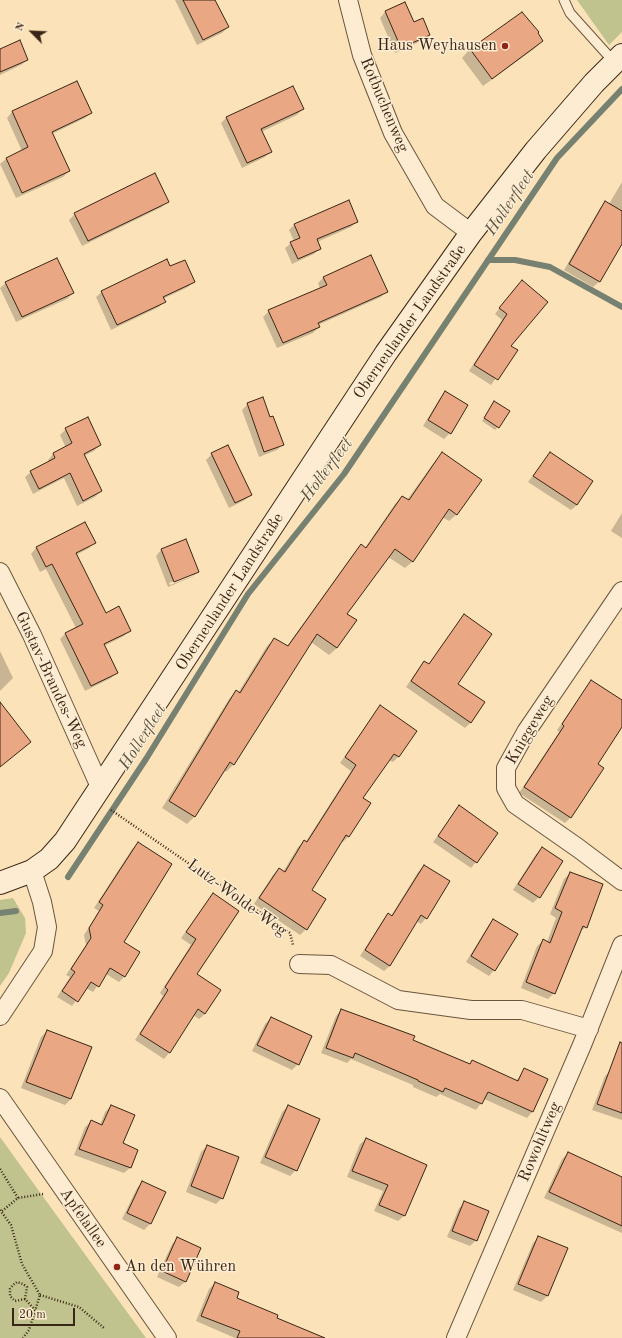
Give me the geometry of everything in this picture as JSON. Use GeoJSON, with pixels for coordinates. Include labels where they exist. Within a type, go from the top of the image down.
{"type":"FeatureCollection","features":[{"type":"Feature","properties":{"kind":"street","name":"Rotbuchenweg"},"geometry":{"type":"LineString","coordinates":[[348,0],[362,55],[393,133],[435,206],[471,233]]}},
{"type":"Feature","properties":{"kind":"street","name":"Oberneulander Landstraße"},"geometry":{"type":"LineString","coordinates":[[0,883],[32,871],[49,859],[65,842],[386,353],[471,233],[536,150],[618,59]]}},
{"type":"Feature","properties":{"kind":"street","name":"Gustav-Brandes-Weg"},"geometry":{"type":"LineString","coordinates":[[0,572],[32,635],[101,789]]}},
{"type":"Feature","properties":{"kind":"street","name":"Kniggeweg"},"geometry":{"type":"LineString","coordinates":[[622,591],[526,732],[506,768],[506,788],[515,804],[622,881]]}},
{"type":"Feature","properties":{"kind":"street"},"geometry":{"type":"LineString","coordinates":[[0,1016],[43,951],[47,927],[42,902],[32,871]]}},
{"type":"Feature","properties":{"kind":"street","name":"Rowohltweg"},"geometry":{"type":"LineString","coordinates":[[456,1338],[589,1029],[622,945]]}},
{"type":"Feature","properties":{"kind":"street"},"geometry":{"type":"LineString","coordinates":[[299,964],[331,965],[398,1000],[471,1010],[522,1010],[589,1029]]}},
{"type":"Feature","properties":{"kind":"street","name":"Apfelallee"},"geometry":{"type":"LineString","coordinates":[[0,1098],[167,1338]]}},
{"type":"Feature","properties":{"kind":"lane"},"geometry":{"type":"LineString","coordinates":[[564,0],[570,13],[618,59]]}},
{"type":"Feature","properties":{"kind":"path","name":"Lutz-Wolde-Weg"},"geometry":{"type":"LineString","coordinates":[[109,809],[290,933],[299,964]]}},
{"type":"Feature","properties":{"kind":"path"},"geometry":{"type":"LineString","coordinates":[[0,1169],[18,1198]]}},
{"type":"Feature","properties":{"kind":"path"},"geometry":{"type":"LineString","coordinates":[[63,1190],[18,1198],[1,1211],[11,1225],[22,1264],[40,1295],[79,1307],[104,1328]]}},
{"type":"Feature","properties":{"kind":"path"},"geometry":{"type":"LineString","coordinates":[[18,1282],[27,1287],[25,1299],[15,1301],[10,1296],[10,1289],[13,1284],[18,1282]]}},
{"type":"Feature","properties":{"kind":"path"},"geometry":{"type":"LineString","coordinates":[[24,1338],[29,1330],[40,1295]]}},
{"type":"Feature","properties":{"kind":"path"},"geometry":{"type":"LineString","coordinates":[[25,1299],[35,1310]]}},
{"type":"Feature","properties":{"kind":"green space"},"geometry":{"type":"Polygon","coordinates":[[[577,0],[622,0],[622,32],[609,45],[577,0]]]}},
{"type":"Feature","properties":{"kind":"green space"},"geometry":{"type":"Polygon","coordinates":[[[13,898],[25,918],[26,933],[9,973],[0,986],[0,900],[13,898]]]}},
{"type":"Feature","properties":{"kind":"green space"},"geometry":{"type":"Polygon","coordinates":[[[0,1137],[52,1209],[146,1338],[0,1338],[0,1137]]]}},
{"type":"Feature","properties":{"kind":"building"},"geometry":{"type":"Polygon","coordinates":[[[183,0],[215,0],[229,27],[203,40],[183,0]]]}},
{"type":"Feature","properties":{"kind":"building"},"geometry":{"type":"Polygon","coordinates":[[[405,2],[414,22],[423,18],[430,35],[401,48],[385,11],[405,2]]]}},
{"type":"Feature","properties":{"kind":"building","name":"Haus Weyhausen"},"geometry":{"type":"Polygon","coordinates":[[[522,12],[539,32],[538,33],[543,41],[492,79],[470,49],[522,12]]]}},
{"type":"Feature","properties":{"kind":"building"},"geometry":{"type":"Polygon","coordinates":[[[20,40],[28,60],[0,72],[0,49],[20,40]]]}},
{"type":"Feature","properties":{"kind":"building"},"geometry":{"type":"Polygon","coordinates":[[[77,81],[92,113],[52,132],[70,171],[22,193],[6,158],[28,147],[12,111],[77,81]]]}},
{"type":"Feature","properties":{"kind":"building"},"geometry":{"type":"Polygon","coordinates":[[[293,86],[304,109],[261,129],[272,152],[247,163],[226,117],[293,86]]]}},
{"type":"Feature","properties":{"kind":"building"},"geometry":{"type":"Polygon","coordinates":[[[155,173],[169,202],[88,241],[74,213],[155,173]]]}},
{"type":"Feature","properties":{"kind":"building"},"geometry":{"type":"Polygon","coordinates":[[[349,200],[358,222],[317,239],[321,249],[298,259],[290,242],[300,238],[294,224],[349,200]]]}},
{"type":"Feature","properties":{"kind":"building"},"geometry":{"type":"Polygon","coordinates":[[[605,201],[622,211],[622,244],[600,282],[569,264],[605,201]]]}},
{"type":"Feature","properties":{"kind":"building"},"geometry":{"type":"Polygon","coordinates":[[[371,255],[388,292],[318,323],[320,327],[283,343],[268,310],[327,285],[323,277],[371,255]]]}},
{"type":"Feature","properties":{"kind":"building"},"geometry":{"type":"Polygon","coordinates":[[[57,258],[74,293],[22,317],[5,282],[57,258]]]}},
{"type":"Feature","properties":{"kind":"building"},"geometry":{"type":"Polygon","coordinates":[[[167,259],[170,266],[185,260],[195,282],[163,297],[166,302],[117,325],[101,291],[167,259]]]}},
{"type":"Feature","properties":{"kind":"building"},"geometry":{"type":"Polygon","coordinates":[[[522,280],[548,302],[511,346],[518,350],[498,380],[474,365],[507,314],[499,308],[522,280]]]}},
{"type":"Feature","properties":{"kind":"building"},"geometry":{"type":"Polygon","coordinates":[[[445,391],[468,405],[451,434],[428,420],[445,391]]]}},
{"type":"Feature","properties":{"kind":"building"},"geometry":{"type":"Polygon","coordinates":[[[263,397],[270,417],[273,416],[284,445],[264,452],[247,403],[263,397]]]}},
{"type":"Feature","properties":{"kind":"building"},"geometry":{"type":"Polygon","coordinates":[[[494,401],[510,411],[499,428],[484,418],[494,401]]]}},
{"type":"Feature","properties":{"kind":"building"},"geometry":{"type":"Polygon","coordinates":[[[88,417],[101,445],[84,454],[102,491],[83,501],[70,473],[39,489],[30,471],[55,458],[53,453],[72,443],[65,428],[88,417]]]}},
{"type":"Feature","properties":{"kind":"building"},"geometry":{"type":"Polygon","coordinates":[[[228,445],[252,495],[235,503],[211,453],[228,445]]]}},
{"type":"Feature","properties":{"kind":"building"},"geometry":{"type":"Polygon","coordinates":[[[442,452],[482,480],[457,515],[449,509],[413,562],[395,549],[347,614],[357,620],[337,648],[317,634],[234,765],[230,762],[195,817],[169,801],[236,690],[240,693],[274,638],[288,646],[361,544],[366,548],[402,496],[409,500],[442,452]]]}},
{"type":"Feature","properties":{"kind":"building"},"geometry":{"type":"Polygon","coordinates":[[[550,452],[593,481],[577,505],[533,476],[550,452]]]}},
{"type":"Feature","properties":{"kind":"building"},"geometry":{"type":"Polygon","coordinates":[[[85,522],[96,543],[76,553],[106,613],[119,606],[131,631],[104,644],[118,673],[91,686],[65,633],[83,624],[52,564],[46,567],[36,547],[85,522]]]}},
{"type":"Feature","properties":{"kind":"building"},"geometry":{"type":"Polygon","coordinates":[[[186,539],[199,572],[174,582],[161,549],[186,539]]]}},
{"type":"Feature","properties":{"kind":"building"},"geometry":{"type":"Polygon","coordinates":[[[464,614],[492,634],[458,684],[485,702],[471,723],[411,681],[424,661],[429,664],[464,614]]]}},
{"type":"Feature","properties":{"kind":"building"},"geometry":{"type":"Polygon","coordinates":[[[591,680],[622,700],[622,727],[598,764],[604,768],[571,818],[524,787],[564,726],[562,724],[591,680]]]}},
{"type":"Feature","properties":{"kind":"building"},"geometry":{"type":"Polygon","coordinates":[[[0,702],[31,742],[0,767],[0,702]]]}},
{"type":"Feature","properties":{"kind":"building"},"geometry":{"type":"Polygon","coordinates":[[[380,705],[417,731],[399,757],[394,754],[363,798],[371,803],[349,837],[346,835],[312,890],[326,899],[307,930],[259,898],[279,868],[285,872],[304,840],[307,842],[356,765],[345,757],[380,705]]]}},
{"type":"Feature","properties":{"kind":"building"},"geometry":{"type":"Polygon","coordinates":[[[459,805],[498,833],[477,863],[438,836],[459,805]]]}},
{"type":"Feature","properties":{"kind":"building"},"geometry":{"type":"Polygon","coordinates":[[[138,842],[172,864],[124,942],[140,952],[125,977],[110,968],[99,987],[91,982],[78,1002],[62,991],[75,972],[71,969],[91,938],[89,928],[103,905],[99,902],[138,842]]]}},
{"type":"Feature","properties":{"kind":"building"},"geometry":{"type":"Polygon","coordinates":[[[542,847],[563,861],[540,898],[518,884],[542,847]]]}},
{"type":"Feature","properties":{"kind":"building"},"geometry":{"type":"Polygon","coordinates":[[[424,865],[450,881],[427,919],[421,915],[390,966],[365,950],[388,913],[392,916],[424,865]]]}},
{"type":"Feature","properties":{"kind":"building"},"geometry":{"type":"Polygon","coordinates":[[[570,872],[603,884],[587,928],[583,926],[555,994],[526,982],[543,939],[550,943],[562,912],[555,908],[570,872]]]}},
{"type":"Feature","properties":{"kind":"building"},"geometry":{"type":"Polygon","coordinates":[[[213,893],[239,911],[197,974],[221,990],[205,1014],[198,1009],[170,1053],[140,1034],[168,990],[165,987],[196,939],[186,932],[213,893]]]}},
{"type":"Feature","properties":{"kind":"building"},"geometry":{"type":"Polygon","coordinates":[[[493,919],[518,934],[495,971],[471,956],[493,919]]]}},
{"type":"Feature","properties":{"kind":"building"},"geometry":{"type":"Polygon","coordinates":[[[341,1009],[415,1036],[413,1040],[470,1064],[472,1060],[518,1081],[524,1068],[548,1079],[533,1112],[488,1092],[482,1104],[445,1088],[443,1092],[355,1053],[353,1058],[326,1048],[341,1009]]]}},
{"type":"Feature","properties":{"kind":"building"},"geometry":{"type":"Polygon","coordinates":[[[271,1017],[312,1036],[299,1065],[257,1045],[271,1017]]]}},
{"type":"Feature","properties":{"kind":"building"},"geometry":{"type":"Polygon","coordinates":[[[47,1030],[92,1047],[71,1099],[26,1082],[47,1030]]]}},
{"type":"Feature","properties":{"kind":"building"},"geometry":{"type":"Polygon","coordinates":[[[620,1042],[622,1043],[622,1113],[597,1104],[620,1042]]]}},
{"type":"Feature","properties":{"kind":"building"},"geometry":{"type":"Polygon","coordinates":[[[111,1105],[135,1115],[123,1143],[138,1150],[131,1168],[79,1149],[91,1120],[102,1125],[111,1105]]]}},
{"type":"Feature","properties":{"kind":"building"},"geometry":{"type":"Polygon","coordinates":[[[288,1105],[320,1119],[297,1171],[265,1157],[288,1105]]]}},
{"type":"Feature","properties":{"kind":"building"},"geometry":{"type":"Polygon","coordinates":[[[366,1138],[427,1165],[405,1216],[379,1205],[388,1185],[352,1171],[366,1138]]]}},
{"type":"Feature","properties":{"kind":"building"},"geometry":{"type":"Polygon","coordinates":[[[207,1145],[239,1157],[223,1199],[191,1186],[207,1145]]]}},
{"type":"Feature","properties":{"kind":"building"},"geometry":{"type":"Polygon","coordinates":[[[568,1152],[622,1177],[622,1226],[549,1192],[568,1152]]]}},
{"type":"Feature","properties":{"kind":"building"},"geometry":{"type":"Polygon","coordinates":[[[142,1181],[166,1192],[151,1224],[127,1213],[142,1181]]]}},
{"type":"Feature","properties":{"kind":"building"},"geometry":{"type":"Polygon","coordinates":[[[464,1201],[489,1211],[477,1241],[452,1231],[464,1201]]]}},
{"type":"Feature","properties":{"kind":"building"},"geometry":{"type":"Polygon","coordinates":[[[538,1236],[568,1248],[548,1296],[518,1284],[538,1236]]]}},
{"type":"Feature","properties":{"kind":"building"},"geometry":{"type":"Polygon","coordinates":[[[177,1237],[201,1248],[186,1282],[162,1271],[177,1237]]]}},
{"type":"Feature","properties":{"kind":"building"},"geometry":{"type":"Polygon","coordinates":[[[215,1282],[239,1292],[237,1298],[278,1315],[277,1318],[325,1338],[237,1338],[240,1331],[201,1316],[215,1282]]]}},
{"type":"Feature","properties":{"kind":"waterway","name":"Hollerfleet"},"geometry":{"type":"LineString","coordinates":[[68,877],[146,759],[248,594],[344,474],[557,158],[622,89]]}},
{"type":"Feature","properties":{"kind":"waterway"},"geometry":{"type":"LineString","coordinates":[[488,260],[515,260],[550,267],[622,307]]}},
{"type":"Feature","properties":{"kind":"waterway","name":"Hollerfleet"},"geometry":{"type":"LineString","coordinates":[[0,913],[16,911]]}},
{"type":"Feature","properties":{"kind":"place","name":"Haus Weyhausen"},"geometry":{"type":"Point","coordinates":[505,46]}},
{"type":"Feature","properties":{"kind":"place","name":"An den Wühren"},"geometry":{"type":"Point","coordinates":[117,1267]}}]}
